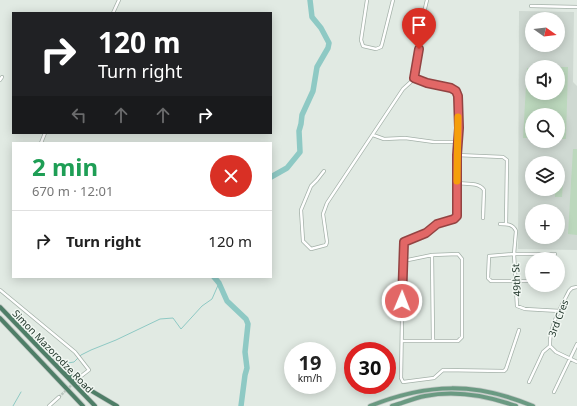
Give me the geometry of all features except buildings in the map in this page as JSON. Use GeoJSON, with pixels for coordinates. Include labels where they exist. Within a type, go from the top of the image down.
{"type":"FeatureCollection","features":[{"type":"Feature","properties":{"kind":"highway","name":"Simon Mazorodze Road"},"geometry":{"type":"LineString","coordinates":[[0,307],[96,406]]}},
{"type":"Feature","properties":{"kind":"highway","name":"Simon Mazorodze Road"},"geometry":{"type":"LineString","coordinates":[[0,318],[83,406]]}},
{"type":"Feature","properties":{"kind":"highway"},"geometry":{"type":"LineString","coordinates":[[55,364],[85,387],[117,406]]}},
{"type":"Feature","properties":{"kind":"main road"},"geometry":{"type":"LineString","coordinates":[[370,406],[397,396],[428,389],[446,387],[473,389],[499,394],[533,406]]}},
{"type":"Feature","properties":{"kind":"main road"},"geometry":{"type":"LineString","coordinates":[[392,406],[424,396],[448,394],[487,398],[516,406]]}},
{"type":"Feature","properties":{"kind":"street"},"geometry":{"type":"LineString","coordinates":[[113,12],[119,0]]}},
{"type":"Feature","properties":{"kind":"street"},"geometry":{"type":"LineString","coordinates":[[367,0],[361,40],[363,46],[376,49],[381,47],[393,0]]}},
{"type":"Feature","properties":{"kind":"street"},"geometry":{"type":"LineString","coordinates":[[324,171],[311,186],[301,210],[303,240],[311,249],[326,246],[327,242],[323,214],[327,203],[403,89],[414,78],[418,61],[421,25],[427,0]]}},
{"type":"Feature","properties":{"kind":"street"},"geometry":{"type":"LineString","coordinates":[[531,6],[577,7]]}},
{"type":"Feature","properties":{"kind":"street"},"geometry":{"type":"LineString","coordinates":[[414,78],[427,83],[451,88],[456,91],[458,96],[459,142],[457,155],[457,214],[456,218],[437,224],[426,233],[404,242],[401,378],[403,382],[434,378],[443,370],[504,372],[520,330]]}},
{"type":"Feature","properties":{"kind":"street"},"geometry":{"type":"LineString","coordinates":[[373,135],[384,139],[405,138],[434,142],[459,142]]}},
{"type":"Feature","properties":{"kind":"street"},"geometry":{"type":"LineString","coordinates":[[457,155],[503,157],[507,160],[506,224],[500,224]]}},
{"type":"Feature","properties":{"kind":"street"},"geometry":{"type":"LineString","coordinates":[[457,183],[478,185],[482,187],[484,190],[483,218]]}},
{"type":"Feature","properties":{"kind":"street","name":"49th St"},"geometry":{"type":"LineString","coordinates":[[506,224],[514,227],[516,231],[514,254],[517,306],[525,309],[560,311]]}},
{"type":"Feature","properties":{"kind":"street"},"geometry":{"type":"LineString","coordinates":[[402,341],[458,341],[462,337],[462,258],[458,254],[432,255],[403,260]]}},
{"type":"Feature","properties":{"kind":"street"},"geometry":{"type":"LineString","coordinates":[[525,254],[490,256],[488,258],[488,278],[491,281],[525,282]]}},
{"type":"Feature","properties":{"kind":"street"},"geometry":{"type":"LineString","coordinates":[[432,255],[433,341]]}},
{"type":"Feature","properties":{"kind":"street","name":"3rd Cres"},"geometry":{"type":"LineString","coordinates":[[577,287],[572,288],[569,291],[550,335],[550,346],[556,352],[577,362]]}},
{"type":"Feature","properties":{"kind":"street"},"geometry":{"type":"LineString","coordinates":[[0,290],[75,352],[89,370],[80,377]]}},
{"type":"Feature","properties":{"kind":"street"},"geometry":{"type":"LineString","coordinates":[[554,392],[577,344]]}},
{"type":"Feature","properties":{"kind":"street"},"geometry":{"type":"LineString","coordinates":[[529,382],[543,352],[550,346]]}},
{"type":"Feature","properties":{"kind":"street"},"geometry":{"type":"LineString","coordinates":[[49,406],[59,397]]}},
{"type":"Feature","properties":{"kind":"shaded area"},"geometry":{"type":"Polygon","coordinates":[[[519,11],[574,12],[573,82],[577,86],[577,250],[518,249],[519,11]]]}},
{"type":"Feature","properties":{"kind":"green space"},"geometry":{"type":"Polygon","coordinates":[[[565,67],[568,67],[566,139],[565,108],[525,108],[525,138],[523,138],[525,100],[565,100],[565,67]]]}},
{"type":"Feature","properties":{"kind":"green space"},"geometry":{"type":"Polygon","coordinates":[[[573,149],[577,149],[577,235],[568,234],[573,149]]]}},
{"type":"Feature","properties":{"kind":"waterway"},"geometry":{"type":"LineString","coordinates":[[272,176],[287,168],[300,152],[299,131],[302,115],[313,91],[317,67],[328,48],[329,43],[321,28],[312,17],[310,0]]}},
{"type":"Feature","properties":{"kind":"waterway"},"geometry":{"type":"LineString","coordinates":[[215,278],[219,283],[227,301],[246,319],[248,324],[245,352],[247,368],[241,406]]}},
{"type":"Feature","properties":{"kind":"waterway"},"geometry":{"type":"LineString","coordinates":[[68,363],[74,362],[81,355],[91,350],[160,319],[173,318],[181,329],[202,306],[212,299],[219,283]]}},
{"type":"Feature","properties":{"kind":"waterway"},"geometry":{"type":"LineString","coordinates":[[13,406],[21,392]]}},
{"type":"Feature","properties":{"kind":"tunnel"},"geometry":{"type":"LineString","coordinates":[[59,397],[80,377]]}},
{"type":"Feature","properties":{"kind":"slow traffic"},"geometry":{"type":"LineString","coordinates":[[457,181],[457,155],[459,142],[458,117]]}},
{"type":"Feature","properties":{"kind":"route"},"geometry":{"type":"LineString","coordinates":[[402,301],[404,242],[426,233],[437,224],[446,220],[454,219],[457,216],[457,155],[459,142],[458,96],[456,91],[451,88],[427,83],[414,78],[419,49]]}}]}
